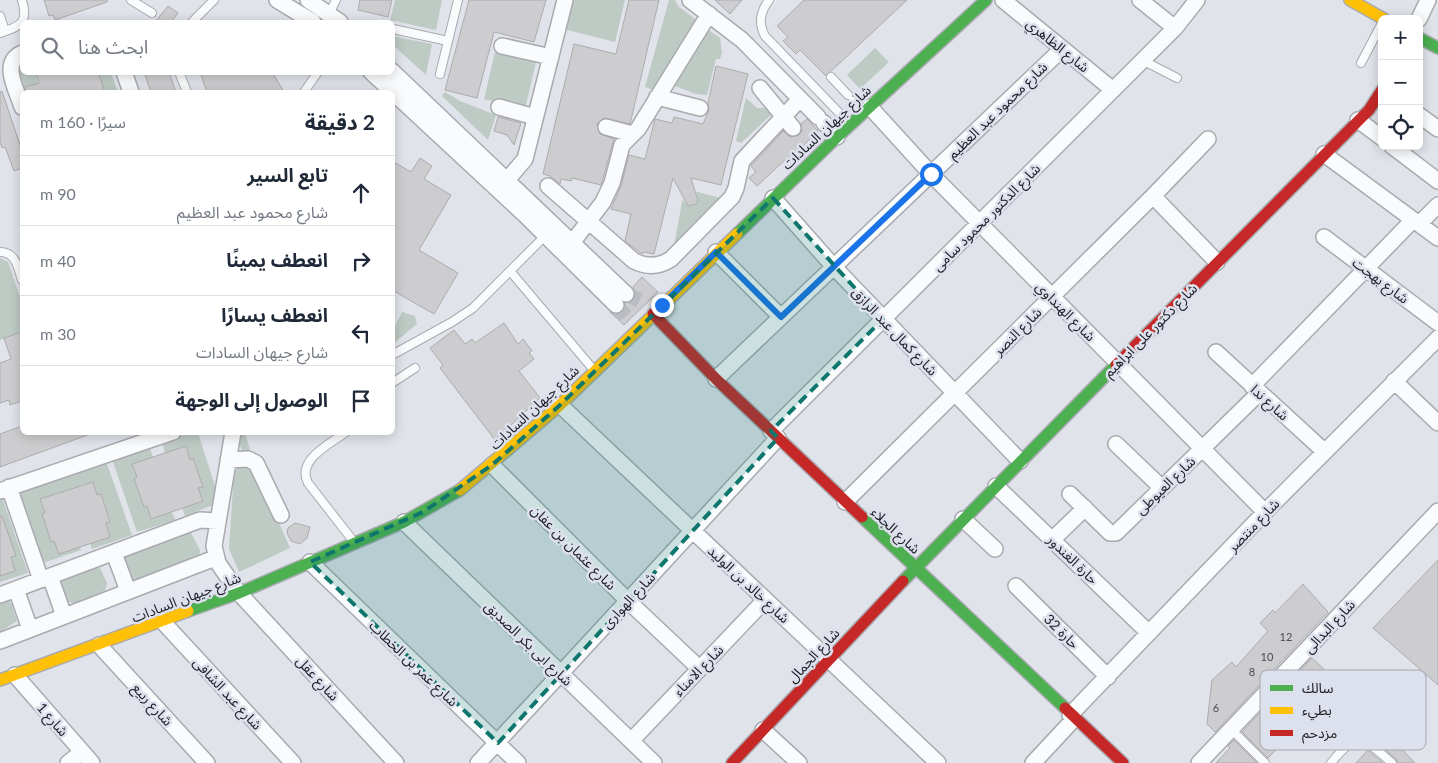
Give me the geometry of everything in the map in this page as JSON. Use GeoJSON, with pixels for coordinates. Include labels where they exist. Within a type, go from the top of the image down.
{"type":"FeatureCollection","features":[{"type":"Feature","properties":{"kind":"main road"},"geometry":{"type":"LineString","coordinates":[[1350,0],[1378,16]]}},
{"type":"Feature","properties":{"kind":"main road","name":"شارع جيهان السادات"},"geometry":{"type":"LineString","coordinates":[[0,680],[239,593],[404,522],[441,502],[492,465],[560,405],[629,338],[654,308],[867,110],[979,2]]}},
{"type":"Feature","properties":{"kind":"main road"},"geometry":{"type":"LineString","coordinates":[[1423,40],[1438,48]]}},
{"type":"Feature","properties":{"kind":"main road","name":"شارع دكتور على ابراهيم"},"geometry":{"type":"LineString","coordinates":[[915,568],[1369,110],[1378,96]]}},
{"type":"Feature","properties":{"kind":"main road","name":"شارع الجلاء"},"geometry":{"type":"LineString","coordinates":[[654,308],[716,379],[1072,717],[1123,763]]}},
{"type":"Feature","properties":{"kind":"main road","name":"شارع الجمال"},"geometry":{"type":"LineString","coordinates":[[732,763],[915,568]]}},
{"type":"Feature","properties":{"kind":"street"},"geometry":{"type":"LineString","coordinates":[[278,0],[310,20]]}},
{"type":"Feature","properties":{"kind":"street"},"geometry":{"type":"LineString","coordinates":[[308,0],[334,18]]}},
{"type":"Feature","properties":{"kind":"street"},"geometry":{"type":"LineString","coordinates":[[508,180],[525,159],[565,0]]}},
{"type":"Feature","properties":{"kind":"street"},"geometry":{"type":"LineString","coordinates":[[690,0],[742,40],[837,137]]}},
{"type":"Feature","properties":{"kind":"street","name":"شارع الظاهري"},"geometry":{"type":"LineString","coordinates":[[1003,0],[1113,90]]}},
{"type":"Feature","properties":{"kind":"street"},"geometry":{"type":"LineString","coordinates":[[1140,0],[1175,28]]}},
{"type":"Feature","properties":{"kind":"street","name":"شارع الدكتور محمود سامى"},"geometry":{"type":"LineString","coordinates":[[774,434],[884,319],[1175,28],[1197,0]]}},
{"type":"Feature","properties":{"kind":"street"},"geometry":{"type":"LineString","coordinates":[[1421,15],[1428,0]]}},
{"type":"Feature","properties":{"kind":"street"},"geometry":{"type":"LineString","coordinates":[[572,243],[589,222],[608,193],[622,145],[632,134],[657,97],[709,14]]}},
{"type":"Feature","properties":{"kind":"street"},"geometry":{"type":"LineString","coordinates":[[502,46],[551,57]]}},
{"type":"Feature","properties":{"kind":"street","name":"شارع محمود عبد العظيم"},"geometry":{"type":"LineString","coordinates":[[716,379],[1062,48]]}},
{"type":"Feature","properties":{"kind":"street"},"geometry":{"type":"LineString","coordinates":[[20,55],[13,61],[10,70],[20,101]]}},
{"type":"Feature","properties":{"kind":"street"},"geometry":{"type":"LineString","coordinates":[[395,74],[508,180],[530,210],[545,236],[592,272],[621,300]]}},
{"type":"Feature","properties":{"kind":"street"},"geometry":{"type":"LineString","coordinates":[[125,75],[130,90]]}},
{"type":"Feature","properties":{"kind":"street"},"geometry":{"type":"LineString","coordinates":[[374,75],[392,90]]}},
{"type":"Feature","properties":{"kind":"street"},"geometry":{"type":"LineString","coordinates":[[760,88],[788,122]]}},
{"type":"Feature","properties":{"kind":"street"},"geometry":{"type":"LineString","coordinates":[[395,93],[530,210],[572,243],[592,272]]}},
{"type":"Feature","properties":{"kind":"street"},"geometry":{"type":"LineString","coordinates":[[657,97],[700,108]]}},
{"type":"Feature","properties":{"kind":"street"},"geometry":{"type":"LineString","coordinates":[[548,186],[639,263],[655,266],[666,262],[732,197],[742,161],[788,122],[800,99]]}},
{"type":"Feature","properties":{"kind":"street"},"geometry":{"type":"LineString","coordinates":[[499,107],[536,116]]}},
{"type":"Feature","properties":{"kind":"street","name":"شارع الهنداوي"},"geometry":{"type":"LineString","coordinates":[[867,110],[1265,512]]}},
{"type":"Feature","properties":{"kind":"street"},"geometry":{"type":"LineString","coordinates":[[1423,118],[1438,129]]}},
{"type":"Feature","properties":{"kind":"street"},"geometry":{"type":"LineString","coordinates":[[1358,120],[1378,135]]}},
{"type":"Feature","properties":{"kind":"street"},"geometry":{"type":"LineString","coordinates":[[606,126],[632,134]]}},
{"type":"Feature","properties":{"kind":"street","name":"شارع النصر"},"geometry":{"type":"LineString","coordinates":[[845,502],[1208,139]]}},
{"type":"Feature","properties":{"kind":"street"},"geometry":{"type":"LineString","coordinates":[[1397,150],[1438,181]]}},
{"type":"Feature","properties":{"kind":"street"},"geometry":{"type":"LineString","coordinates":[[1324,154],[1438,238]]}},
{"type":"Feature","properties":{"kind":"street"},"geometry":{"type":"LineString","coordinates":[[1153,196],[1217,262]]}},
{"type":"Feature","properties":{"kind":"street","name":"شارع كمال عبد الرازق"},"geometry":{"type":"LineString","coordinates":[[773,198],[834,267],[1020,461]]}},
{"type":"Feature","properties":{"kind":"street","name":"شارع العيوطى"},"geometry":{"type":"LineString","coordinates":[[1070,494],[1113,534],[1202,449],[1366,269],[1416,222],[1438,205]]}},
{"type":"Feature","properties":{"kind":"street","name":"شارع بهجت"},"geometry":{"type":"LineString","coordinates":[[1324,237],[1438,323]]}},
{"type":"Feature","properties":{"kind":"street"},"geometry":{"type":"LineString","coordinates":[[716,252],[781,317]]}},
{"type":"Feature","properties":{"kind":"street"},"geometry":{"type":"LineString","coordinates":[[629,338],[630,322]]}},
{"type":"Feature","properties":{"kind":"street","name":"شارع منتصر"},"geometry":{"type":"LineString","coordinates":[[1033,763],[1108,677],[1265,512],[1394,381],[1437,342]]}},
{"type":"Feature","properties":{"kind":"street","name":"شارع ندا"},"geometry":{"type":"LineString","coordinates":[[1216,352],[1255,390],[1325,452]]}},
{"type":"Feature","properties":{"kind":"street"},"geometry":{"type":"LineString","coordinates":[[1394,381],[1438,423]]}},
{"type":"Feature","properties":{"kind":"street","name":"شارع خالد بن الوليد"},"geometry":{"type":"LineString","coordinates":[[560,405],[938,763]]}},
{"type":"Feature","properties":{"kind":"street","name":"شارع الهوارى"},"geometry":{"type":"LineString","coordinates":[[478,763],[692,531],[774,434]]}},
{"type":"Feature","properties":{"kind":"street"},"geometry":{"type":"LineString","coordinates":[[64,616],[4,489],[139,438],[156,435]]}},
{"type":"Feature","properties":{"kind":"street"},"geometry":{"type":"LineString","coordinates":[[0,641],[215,558],[214,546],[232,435]]}},
{"type":"Feature","properties":{"kind":"street"},"geometry":{"type":"LineString","coordinates":[[1116,444],[1162,488]]}},
{"type":"Feature","properties":{"kind":"street"},"geometry":{"type":"LineString","coordinates":[[228,460],[248,459],[256,463],[281,515]]}},
{"type":"Feature","properties":{"kind":"street","name":"شارع عثمان بن عفان"},"geometry":{"type":"LineString","coordinates":[[492,465],[699,668]]}},
{"type":"Feature","properties":{"kind":"street","name":"حارة الغندور"},"geometry":{"type":"LineString","coordinates":[[996,486],[1149,633]]}},
{"type":"Feature","properties":{"kind":"street"},"geometry":{"type":"LineString","coordinates":[[1052,540],[1085,508]]}},
{"type":"Feature","properties":{"kind":"street","name":"شارع البدالى"},"geometry":{"type":"LineString","coordinates":[[1287,670],[1438,511]]}},
{"type":"Feature","properties":{"kind":"street"},"geometry":{"type":"LineString","coordinates":[[964,519],[995,549]]}},
{"type":"Feature","properties":{"kind":"street"},"geometry":{"type":"LineString","coordinates":[[0,595],[200,520],[218,521]]}},
{"type":"Feature","properties":{"kind":"street","name":"شارع ابى بكر الصديق"},"geometry":{"type":"LineString","coordinates":[[404,522],[654,763]]}},
{"type":"Feature","properties":{"kind":"street"},"geometry":{"type":"LineString","coordinates":[[114,553],[128,592]]}},
{"type":"Feature","properties":{"kind":"street","name":"شارع عقل"},"geometry":{"type":"LineString","coordinates":[[215,558],[239,593],[396,763]]}},
{"type":"Feature","properties":{"kind":"street","name":"شارع عمر بن الخطاب"},"geometry":{"type":"LineString","coordinates":[[310,562],[518,763]]}},
{"type":"Feature","properties":{"kind":"street","name":"حارة 32"},"geometry":{"type":"LineString","coordinates":[[1016,586],[1108,677]]}},
{"type":"Feature","properties":{"kind":"street"},"geometry":{"type":"LineString","coordinates":[[16,589],[30,629]]}},
{"type":"Feature","properties":{"kind":"street","name":"شارع الامناء"},"geometry":{"type":"LineString","coordinates":[[631,741],[765,600]]}},
{"type":"Feature","properties":{"kind":"street","name":"شارع عبد الشافى"},"geometry":{"type":"LineString","coordinates":[[163,622],[293,763]]}},
{"type":"Feature","properties":{"kind":"street","name":"شارع ربيع"},"geometry":{"type":"LineString","coordinates":[[99,645],[207,763]]}},
{"type":"Feature","properties":{"kind":"street","name":"شارع 1"},"geometry":{"type":"LineString","coordinates":[[15,675],[92,763]]}},
{"type":"Feature","properties":{"kind":"street","name":"شارع البدالى"},"geometry":{"type":"LineString","coordinates":[[1199,763],[1260,698]]}},
{"type":"Feature","properties":{"kind":"street"},"geometry":{"type":"LineString","coordinates":[[763,730],[799,763]]}},
{"type":"Feature","properties":{"kind":"street"},"geometry":{"type":"LineString","coordinates":[[68,763],[82,752]]}},
{"type":"Feature","properties":{"kind":"lane"},"geometry":{"type":"LineString","coordinates":[[22,0],[25,12],[23,20]]}},
{"type":"Feature","properties":{"kind":"lane"},"geometry":{"type":"LineString","coordinates":[[130,0],[152,13]]}},
{"type":"Feature","properties":{"kind":"lane"},"geometry":{"type":"LineString","coordinates":[[194,20],[214,0]]}},
{"type":"Feature","properties":{"kind":"lane"},"geometry":{"type":"LineString","coordinates":[[334,18],[336,0]]}},
{"type":"Feature","properties":{"kind":"lane"},"geometry":{"type":"LineString","coordinates":[[440,74],[458,0]]}},
{"type":"Feature","properties":{"kind":"lane"},"geometry":{"type":"LineString","coordinates":[[767,1],[760,23],[766,36],[850,125]]}},
{"type":"Feature","properties":{"kind":"lane"},"geometry":{"type":"LineString","coordinates":[[0,16],[3,32],[15,28],[20,24]]}},
{"type":"Feature","properties":{"kind":"lane"},"geometry":{"type":"LineString","coordinates":[[395,29],[448,41]]}},
{"type":"Feature","properties":{"kind":"lane"},"geometry":{"type":"LineString","coordinates":[[1361,63],[1378,31]]}},
{"type":"Feature","properties":{"kind":"lane"},"geometry":{"type":"LineString","coordinates":[[1142,60],[1177,78]]}},
{"type":"Feature","properties":{"kind":"lane"},"geometry":{"type":"LineString","coordinates":[[180,75],[186,90]]}},
{"type":"Feature","properties":{"kind":"lane"},"geometry":{"type":"LineString","coordinates":[[305,90],[316,75]]}},
{"type":"Feature","properties":{"kind":"lane"},"geometry":{"type":"LineString","coordinates":[[831,77],[850,98],[867,110]]}},
{"type":"Feature","properties":{"kind":"lane"},"geometry":{"type":"LineString","coordinates":[[395,353],[463,316],[483,300],[545,236]]}},
{"type":"Feature","properties":{"kind":"lane"},"geometry":{"type":"LineString","coordinates":[[0,252],[6,252],[13,257],[20,275]]}},
{"type":"Feature","properties":{"kind":"lane"},"geometry":{"type":"LineString","coordinates":[[510,271],[595,371]]}},
{"type":"Feature","properties":{"kind":"lane"},"geometry":{"type":"LineString","coordinates":[[395,381],[415,368]]}},
{"type":"Feature","properties":{"kind":"lane"},"geometry":{"type":"LineString","coordinates":[[342,435],[308,461],[304,472],[308,483],[355,543]]}},
{"type":"Feature","properties":{"kind":"lane"},"geometry":{"type":"LineString","coordinates":[[1231,729],[1265,763]]}},
{"type":"Feature","properties":{"kind":"lane"},"geometry":{"type":"LineString","coordinates":[[1331,763],[1344,750]]}},
{"type":"Feature","properties":{"kind":"lane"},"geometry":{"type":"LineString","coordinates":[[1376,750],[1392,763]]}},
{"type":"Feature","properties":{"kind":"highlighted area"},"geometry":{"type":"Polygon","coordinates":[[[773,198],[883,319],[771,431],[778,438],[498,743],[310,562],[423,512],[492,465],[560,405],[773,198]]]}},
{"type":"Feature","properties":{"kind":"shaded area"},"geometry":{"type":"Polygon","coordinates":[[[395,0],[442,0],[436,30],[390,20],[395,0]]]}},
{"type":"Feature","properties":{"kind":"shaded area"},"geometry":{"type":"Polygon","coordinates":[[[570,0],[625,0],[615,42],[563,29],[570,0]]]}},
{"type":"Feature","properties":{"kind":"shaded area"},"geometry":{"type":"Polygon","coordinates":[[[669,0],[675,0],[679,7],[698,21],[653,90],[645,87],[669,0]]]}},
{"type":"Feature","properties":{"kind":"shaded area"},"geometry":{"type":"Polygon","coordinates":[[[706,28],[720,38],[722,53],[720,59],[716,59],[707,95],[696,94],[672,85],[706,28]]]}},
{"type":"Feature","properties":{"kind":"shaded area"},"geometry":{"type":"Polygon","coordinates":[[[395,37],[432,44],[426,75],[395,47],[395,37]]]}},
{"type":"Feature","properties":{"kind":"shaded area"},"geometry":{"type":"Polygon","coordinates":[[[875,48],[889,62],[860,89],[847,75],[875,48]]]}},
{"type":"Feature","properties":{"kind":"shaded area"},"geometry":{"type":"Polygon","coordinates":[[[495,52],[536,62],[525,109],[484,99],[495,52]]]}},
{"type":"Feature","properties":{"kind":"shaded area"},"geometry":{"type":"Polygon","coordinates":[[[20,75],[35,75],[39,90],[25,90],[20,75]]]}},
{"type":"Feature","properties":{"kind":"shaded area"},"geometry":{"type":"Polygon","coordinates":[[[99,75],[112,75],[117,90],[102,90],[99,75]]]}},
{"type":"Feature","properties":{"kind":"shaded area"},"geometry":{"type":"Polygon","coordinates":[[[445,92],[460,101],[496,115],[488,140],[442,96],[445,92]]]}},
{"type":"Feature","properties":{"kind":"shaded area"},"geometry":{"type":"Polygon","coordinates":[[[746,98],[757,108],[771,108],[774,112],[741,143],[736,141],[746,98]]]}},
{"type":"Feature","properties":{"kind":"shaded area"},"geometry":{"type":"Polygon","coordinates":[[[690,190],[721,198],[674,245],[684,192],[690,190]],[[693,191],[684,196],[683,200],[688,206],[695,204],[698,201],[697,194],[693,191]]]}},
{"type":"Feature","properties":{"kind":"shaded area"},"geometry":{"type":"Polygon","coordinates":[[[0,258],[8,262],[20,297],[20,333],[0,340],[0,258]]]}},
{"type":"Feature","properties":{"kind":"shaded area"},"geometry":{"type":"Polygon","coordinates":[[[402,312],[415,316],[417,324],[395,342],[395,326],[402,312]]]}},
{"type":"Feature","properties":{"kind":"shaded area"},"geometry":{"type":"Polygon","coordinates":[[[185,435],[199,435],[217,492],[213,505],[185,516],[182,508],[203,501],[198,488],[202,487],[193,459],[190,460],[186,447],[165,453],[162,442],[185,435]]]}},
{"type":"Feature","properties":{"kind":"shaded area"},"geometry":{"type":"Polygon","coordinates":[[[237,435],[246,435],[250,450],[247,453],[242,451],[237,435]]]}},
{"type":"Feature","properties":{"kind":"shaded area"},"geometry":{"type":"Polygon","coordinates":[[[149,446],[153,457],[132,464],[137,477],[134,479],[144,506],[147,506],[152,519],[172,512],[175,520],[137,532],[112,459],[149,446]]]}},
{"type":"Feature","properties":{"kind":"shaded area"},"geometry":{"type":"Polygon","coordinates":[[[106,461],[132,535],[92,549],[90,543],[110,536],[106,523],[110,521],[101,494],[97,495],[93,482],[73,488],[66,509],[60,492],[40,499],[45,513],[42,514],[51,541],[54,541],[59,554],[80,547],[81,550],[43,563],[19,490],[106,461]]]}},
{"type":"Feature","properties":{"kind":"shaded area"},"geometry":{"type":"Polygon","coordinates":[[[242,463],[255,469],[290,548],[239,572],[229,549],[234,472],[242,463]]]}},
{"type":"Feature","properties":{"kind":"shaded area"},"geometry":{"type":"Polygon","coordinates":[[[0,497],[2,497],[28,573],[0,582],[0,576],[15,571],[11,557],[15,556],[0,520],[0,497]]]}},
{"type":"Feature","properties":{"kind":"shaded area"},"geometry":{"type":"Polygon","coordinates":[[[190,531],[200,550],[199,558],[136,581],[130,579],[124,560],[126,554],[190,531]]]}},
{"type":"Feature","properties":{"kind":"shaded area"},"geometry":{"type":"Polygon","coordinates":[[[95,566],[100,568],[107,583],[105,591],[74,603],[66,602],[59,581],[95,566]]]}},
{"type":"Feature","properties":{"kind":"shaded area"},"geometry":{"type":"Polygon","coordinates":[[[7,599],[11,603],[17,621],[0,632],[0,600],[7,599]]]}},
{"type":"Feature","properties":{"kind":"building"},"geometry":{"type":"Polygon","coordinates":[[[44,0],[107,0],[107,2],[55,20],[53,15],[49,16],[44,0]]]}},
{"type":"Feature","properties":{"kind":"building"},"geometry":{"type":"Polygon","coordinates":[[[360,0],[392,0],[388,17],[358,10],[360,0]]]}},
{"type":"Feature","properties":{"kind":"building"},"geometry":{"type":"Polygon","coordinates":[[[469,0],[546,0],[534,42],[494,32],[477,98],[445,90],[469,0]]]}},
{"type":"Feature","properties":{"kind":"building"},"geometry":{"type":"Polygon","coordinates":[[[629,0],[659,0],[630,124],[604,118],[597,124],[600,134],[614,139],[601,185],[572,178],[571,181],[561,179],[560,184],[550,176],[543,174],[574,44],[616,54],[629,0]]]}},
{"type":"Feature","properties":{"kind":"building"},"geometry":{"type":"Polygon","coordinates":[[[715,0],[742,0],[730,14],[715,0]]]}},
{"type":"Feature","properties":{"kind":"building"},"geometry":{"type":"Polygon","coordinates":[[[804,0],[907,0],[826,76],[800,50],[796,54],[783,41],[788,37],[777,26],[804,0]]]}},
{"type":"Feature","properties":{"kind":"building"},"geometry":{"type":"Polygon","coordinates":[[[168,6],[178,13],[173,20],[157,20],[168,6]]]}},
{"type":"Feature","properties":{"kind":"building"},"geometry":{"type":"Polygon","coordinates":[[[716,66],[748,74],[721,185],[691,178],[698,201],[696,204],[688,206],[673,178],[654,254],[644,252],[642,254],[625,241],[631,214],[611,209],[621,186],[629,155],[645,159],[655,119],[672,123],[674,117],[703,124],[709,110],[708,103],[716,66]]]}},
{"type":"Feature","properties":{"kind":"building"},"geometry":{"type":"Polygon","coordinates":[[[36,75],[99,75],[104,90],[26,90],[25,87],[39,83],[36,75]]]}},
{"type":"Feature","properties":{"kind":"building"},"geometry":{"type":"Polygon","coordinates":[[[145,75],[170,75],[175,90],[150,90],[145,75]]]}},
{"type":"Feature","properties":{"kind":"building"},"geometry":{"type":"Polygon","coordinates":[[[201,75],[274,75],[283,90],[206,90],[201,75]]]}},
{"type":"Feature","properties":{"kind":"building"},"geometry":{"type":"Polygon","coordinates":[[[2,91],[20,145],[20,169],[14,171],[5,147],[2,148],[0,142],[0,92],[2,91]]]}},
{"type":"Feature","properties":{"kind":"building"},"geometry":{"type":"Polygon","coordinates":[[[498,117],[521,123],[514,145],[507,135],[494,131],[498,117]]]}},
{"type":"Feature","properties":{"kind":"building"},"geometry":{"type":"Polygon","coordinates":[[[807,119],[818,131],[787,162],[785,160],[757,186],[749,178],[756,172],[751,166],[783,131],[790,137],[799,135],[802,131],[801,124],[807,119]]]}},
{"type":"Feature","properties":{"kind":"building"},"geometry":{"type":"Polygon","coordinates":[[[420,158],[432,166],[424,179],[451,195],[419,250],[458,273],[434,314],[395,292],[395,163],[411,172],[420,158]]]}},
{"type":"Feature","properties":{"kind":"building"},"geometry":{"type":"Polygon","coordinates":[[[642,277],[658,292],[624,325],[610,312],[618,314],[623,311],[625,303],[633,300],[635,292],[633,287],[642,277]]]}},
{"type":"Feature","properties":{"kind":"building"},"geometry":{"type":"Polygon","coordinates":[[[504,323],[518,344],[523,339],[532,351],[529,353],[534,359],[519,371],[540,398],[495,440],[440,368],[443,365],[430,348],[454,330],[465,344],[472,339],[475,343],[504,323]]]}},
{"type":"Feature","properties":{"kind":"building"},"geometry":{"type":"Polygon","coordinates":[[[20,333],[20,402],[10,405],[9,400],[0,403],[0,363],[11,359],[4,338],[20,333]]]}},
{"type":"Feature","properties":{"kind":"building"},"geometry":{"type":"Polygon","coordinates":[[[20,427],[20,435],[87,435],[0,467],[0,434],[20,427]]]}},
{"type":"Feature","properties":{"kind":"building"},"geometry":{"type":"Polygon","coordinates":[[[186,446],[190,460],[193,458],[203,487],[198,488],[203,501],[151,519],[147,506],[144,507],[134,479],[137,477],[132,464],[186,446]]]}},
{"type":"Feature","properties":{"kind":"building"},"geometry":{"type":"Polygon","coordinates":[[[93,482],[97,495],[101,494],[110,522],[106,523],[110,537],[59,554],[54,541],[51,542],[42,514],[45,513],[40,499],[93,482]]]}},
{"type":"Feature","properties":{"kind":"building"},"geometry":{"type":"Polygon","coordinates":[[[0,516],[2,516],[16,556],[11,557],[15,571],[0,576],[0,516]]]}},
{"type":"Feature","properties":{"kind":"building"},"geometry":{"type":"Polygon","coordinates":[[[295,523],[310,527],[307,538],[300,544],[291,541],[287,533],[288,528],[295,523]]]}},
{"type":"Feature","properties":{"kind":"building"},"geometry":{"type":"Polygon","coordinates":[[[1438,560],[1438,685],[1426,674],[1426,670],[1421,670],[1373,628],[1438,560]]]}},
{"type":"Feature","properties":{"kind":"building"},"geometry":{"type":"Polygon","coordinates":[[[1303,584],[1328,612],[1273,670],[1260,670],[1260,684],[1215,732],[1207,724],[1212,680],[1232,662],[1236,667],[1268,631],[1260,623],[1273,610],[1275,613],[1303,584]]]}},
{"type":"Feature","properties":{"kind":"building"},"geometry":{"type":"Polygon","coordinates":[[[1312,658],[1325,670],[1301,670],[1312,658]]]}},
{"type":"Feature","properties":{"kind":"building"},"geometry":{"type":"Polygon","coordinates":[[[1260,713],[1260,750],[1242,732],[1260,713]]]}},
{"type":"Feature","properties":{"kind":"building"},"geometry":{"type":"Polygon","coordinates":[[[1234,740],[1257,763],[1216,763],[1230,748],[1228,746],[1234,740]]]}},
{"type":"Feature","properties":{"kind":"building"},"geometry":{"type":"Polygon","coordinates":[[[1260,750],[1276,750],[1268,758],[1260,750]]]}},
{"type":"Feature","properties":{"kind":"building"},"geometry":{"type":"Polygon","coordinates":[[[1368,750],[1371,753],[1383,763],[1356,763],[1368,750]]]}},
{"type":"Feature","properties":{"kind":"building"},"geometry":{"type":"Polygon","coordinates":[[[1386,750],[1402,750],[1415,763],[1398,763],[1386,750]]]}},
{"type":"Feature","properties":{"kind":"tunnel"},"geometry":{"type":"LineString","coordinates":[[626,294],[647,304]]}},
{"type":"Feature","properties":{"kind":"tunnel"},"geometry":{"type":"LineString","coordinates":[[616,305],[630,322]]}},
{"type":"Feature","properties":{"kind":"traffic: fast"},"geometry":{"type":"LineString","coordinates":[[737,234],[837,137],[986,0]]}},
{"type":"Feature","properties":{"kind":"traffic: fast"},"geometry":{"type":"LineString","coordinates":[[1423,40],[1438,48]]}},
{"type":"Feature","properties":{"kind":"traffic: fast"},"geometry":{"type":"LineString","coordinates":[[903,581],[1116,365]]}},
{"type":"Feature","properties":{"kind":"traffic: fast"},"geometry":{"type":"LineString","coordinates":[[188,611],[239,593],[404,522],[460,490]]}},
{"type":"Feature","properties":{"kind":"traffic: fast"},"geometry":{"type":"LineString","coordinates":[[862,517],[1065,708]]}},
{"type":"Feature","properties":{"kind":"traffic: slow"},"geometry":{"type":"LineString","coordinates":[[1350,0],[1378,16]]}},
{"type":"Feature","properties":{"kind":"traffic: slow"},"geometry":{"type":"LineString","coordinates":[[460,490],[560,405],[737,234]]}},
{"type":"Feature","properties":{"kind":"traffic: slow"},"geometry":{"type":"LineString","coordinates":[[0,680],[188,611]]}},
{"type":"Feature","properties":{"kind":"traffic: jam"},"geometry":{"type":"LineString","coordinates":[[1116,365],[1369,110],[1378,96]]}},
{"type":"Feature","properties":{"kind":"traffic: jam"},"geometry":{"type":"LineString","coordinates":[[653,314],[716,379],[862,517]]}},
{"type":"Feature","properties":{"kind":"traffic: jam"},"geometry":{"type":"LineString","coordinates":[[732,763],[903,581]]}},
{"type":"Feature","properties":{"kind":"traffic: jam"},"geometry":{"type":"LineString","coordinates":[[1065,708],[1123,763]]}},
{"type":"Feature","properties":{"kind":"route"},"geometry":{"type":"LineString","coordinates":[[662,305],[716,252],[781,317],[931,174]]}}]}
